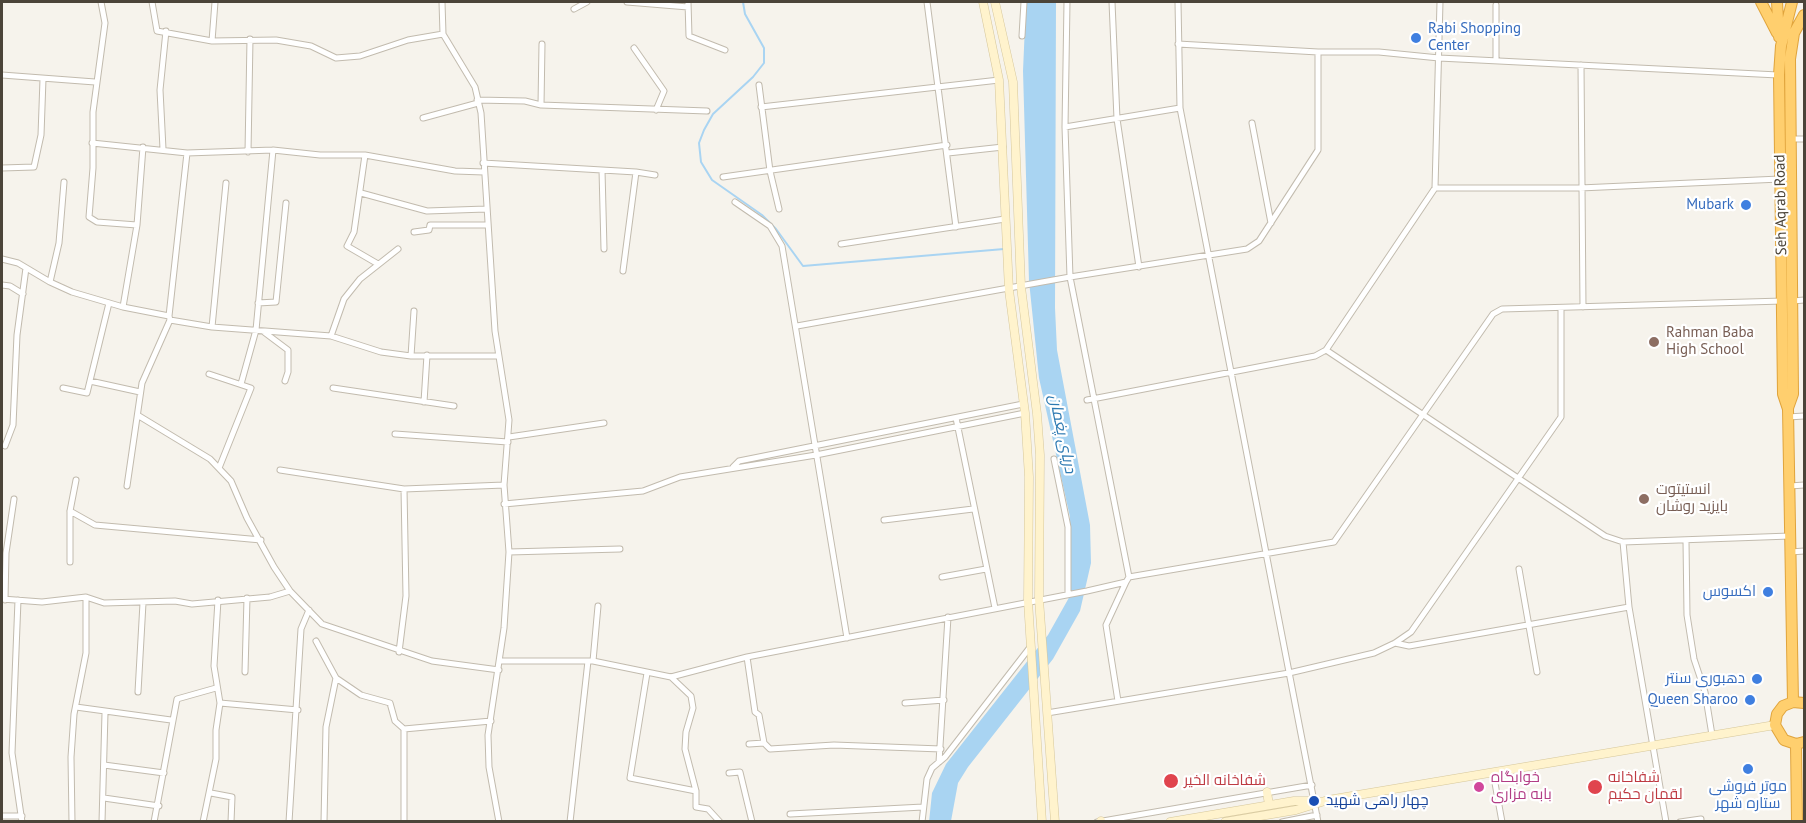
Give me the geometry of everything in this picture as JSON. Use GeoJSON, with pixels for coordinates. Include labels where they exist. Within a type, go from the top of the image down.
{"type":"FeatureCollection","features":[{"type":"Feature","properties":{"kind":"highway"},"geometry":{"type":"LineString","coordinates":[[1761,2],[1780,42]]}},
{"type":"Feature","properties":{"kind":"highway"},"geometry":{"type":"LineString","coordinates":[[1777,2],[1780,42]]}},
{"type":"Feature","properties":{"kind":"highway","name":"Seh Aqrab Road"},"geometry":{"type":"LineString","coordinates":[[1792,2],[1780,42],[1780,179],[1793,394],[1788,413],[1790,536],[1799,702]]}},
{"type":"Feature","properties":{"kind":"highway","name":"Seh Aqrab Road"},"geometry":{"type":"LineString","coordinates":[[1788,301],[1791,46],[1794,33],[1804,15]]}},
{"type":"Feature","properties":{"kind":"highway"},"geometry":{"type":"LineString","coordinates":[[1797,822],[1800,743],[1780,736],[1775,725],[1779,710],[1799,702]]}},
{"type":"Feature","properties":{"kind":"main road"},"geometry":{"type":"LineString","coordinates":[[982,2],[999,80],[1004,147],[1009,290],[1025,413],[1029,477],[1028,601],[1042,822]]}},
{"type":"Feature","properties":{"kind":"main road"},"geometry":{"type":"LineString","coordinates":[[995,2],[1013,82],[1022,287],[1040,455],[1039,599],[1055,822]]}},
{"type":"Feature","properties":{"kind":"main road"},"geometry":{"type":"LineString","coordinates":[[1170,822],[1269,805],[1328,800],[1775,725]]}},
{"type":"Feature","properties":{"kind":"main road"},"geometry":{"type":"LineString","coordinates":[[1266,792],[1269,805]]}},
{"type":"Feature","properties":{"kind":"main road"},"geometry":{"type":"LineString","coordinates":[[1225,822],[1286,812],[1315,802]]}},
{"type":"Feature","properties":{"kind":"main road"},"geometry":{"type":"LineString","coordinates":[[1286,812],[1287,821]]}},
{"type":"Feature","properties":{"kind":"street"},"geometry":{"type":"LineString","coordinates":[[101,2],[105,23],[95,82],[90,220],[137,225]]}},
{"type":"Feature","properties":{"kind":"street"},"geometry":{"type":"LineString","coordinates":[[152,2],[157,31],[212,41],[250,39],[311,46],[336,58],[360,56],[408,40],[443,34]]}},
{"type":"Feature","properties":{"kind":"street"},"geometry":{"type":"LineString","coordinates":[[212,41],[215,2]]}},
{"type":"Feature","properties":{"kind":"street"},"geometry":{"type":"LineString","coordinates":[[442,2],[443,34],[475,87],[478,101],[498,356],[509,420],[504,484],[509,552],[500,670],[488,735],[489,767],[499,822]]}},
{"type":"Feature","properties":{"kind":"street"},"geometry":{"type":"LineString","coordinates":[[574,9],[587,2]]}},
{"type":"Feature","properties":{"kind":"street"},"geometry":{"type":"LineString","coordinates":[[627,2],[688,4],[689,36],[725,50]]}},
{"type":"Feature","properties":{"kind":"street"},"geometry":{"type":"LineString","coordinates":[[927,2],[956,227]]}},
{"type":"Feature","properties":{"kind":"street"},"geometry":{"type":"LineString","coordinates":[[1022,36],[1024,2]]}},
{"type":"Feature","properties":{"kind":"street"},"geometry":{"type":"LineString","coordinates":[[1067,2],[1065,127],[1070,277],[1095,398],[1127,580],[1106,625],[1118,701]]}},
{"type":"Feature","properties":{"kind":"street"},"geometry":{"type":"LineString","coordinates":[[1112,2],[1117,119],[1139,267]]}},
{"type":"Feature","properties":{"kind":"street"},"geometry":{"type":"LineString","coordinates":[[1179,2],[1180,108],[1318,818],[1282,822]]}},
{"type":"Feature","properties":{"kind":"street"},"geometry":{"type":"LineString","coordinates":[[1087,400],[1315,356],[1326,350],[1436,188],[1440,2]]}},
{"type":"Feature","properties":{"kind":"street"},"geometry":{"type":"LineString","coordinates":[[1496,5],[1496,61]]}},
{"type":"Feature","properties":{"kind":"street"},"geometry":{"type":"LineString","coordinates":[[163,149],[160,90],[166,32]]}},
{"type":"Feature","properties":{"kind":"street"},"geometry":{"type":"LineString","coordinates":[[248,152],[250,39]]}},
{"type":"Feature","properties":{"kind":"street"},"geometry":{"type":"LineString","coordinates":[[541,105],[542,44]]}},
{"type":"Feature","properties":{"kind":"street"},"geometry":{"type":"LineString","coordinates":[[1178,44],[1318,52],[1379,52],[1438,58],[1779,75]]}},
{"type":"Feature","properties":{"kind":"street"},"geometry":{"type":"LineString","coordinates":[[634,48],[664,91],[656,110]]}},
{"type":"Feature","properties":{"kind":"street"},"geometry":{"type":"LineString","coordinates":[[797,327],[1070,277],[1247,249],[1259,241],[1318,150],[1318,52]]}},
{"type":"Feature","properties":{"kind":"street"},"geometry":{"type":"LineString","coordinates":[[1581,65],[1580,188],[1583,307]]}},
{"type":"Feature","properties":{"kind":"street"},"geometry":{"type":"LineString","coordinates":[[2,75],[95,82]]}},
{"type":"Feature","properties":{"kind":"street"},"geometry":{"type":"LineString","coordinates":[[2,168],[33,167],[41,135],[43,79]]}},
{"type":"Feature","properties":{"kind":"street"},"geometry":{"type":"LineString","coordinates":[[761,106],[851,98],[857,94],[939,88],[999,80]]}},
{"type":"Feature","properties":{"kind":"street"},"geometry":{"type":"LineString","coordinates":[[759,84],[770,171],[779,208]]}},
{"type":"Feature","properties":{"kind":"street"},"geometry":{"type":"LineString","coordinates":[[423,118],[478,101],[525,101],[541,105],[707,111]]}},
{"type":"Feature","properties":{"kind":"street"},"geometry":{"type":"LineString","coordinates":[[1065,127],[1180,108]]}},
{"type":"Feature","properties":{"kind":"street"},"geometry":{"type":"LineString","coordinates":[[1252,123],[1271,223]]}},
{"type":"Feature","properties":{"kind":"street"},"geometry":{"type":"LineString","coordinates":[[1790,140],[1804,139]]}},
{"type":"Feature","properties":{"kind":"street"},"geometry":{"type":"LineString","coordinates":[[92,143],[187,153],[292,150],[320,155],[365,155],[455,171],[484,172]]}},
{"type":"Feature","properties":{"kind":"street"},"geometry":{"type":"LineString","coordinates":[[723,177],[947,146]]}},
{"type":"Feature","properties":{"kind":"street"},"geometry":{"type":"LineString","coordinates":[[123,307],[137,225],[143,147]]}},
{"type":"Feature","properties":{"kind":"street"},"geometry":{"type":"LineString","coordinates":[[948,153],[1004,147]]}},
{"type":"Feature","properties":{"kind":"street"},"geometry":{"type":"LineString","coordinates":[[241,384],[260,331],[258,303],[273,150]]}},
{"type":"Feature","properties":{"kind":"street"},"geometry":{"type":"LineString","coordinates":[[127,486],[139,416],[140,392],[170,318],[187,153]]}},
{"type":"Feature","properties":{"kind":"street"},"geometry":{"type":"LineString","coordinates":[[365,155],[354,232],[347,246],[378,264]]}},
{"type":"Feature","properties":{"kind":"street"},"geometry":{"type":"LineString","coordinates":[[483,163],[655,175]]}},
{"type":"Feature","properties":{"kind":"street"},"geometry":{"type":"LineString","coordinates":[[602,170],[604,249]]}},
{"type":"Feature","properties":{"kind":"street"},"geometry":{"type":"LineString","coordinates":[[622,271],[636,172]]}},
{"type":"Feature","properties":{"kind":"street"},"geometry":{"type":"LineString","coordinates":[[1436,188],[1580,188],[1780,179]]}},
{"type":"Feature","properties":{"kind":"street"},"geometry":{"type":"LineString","coordinates":[[50,282],[58,243],[64,182]]}},
{"type":"Feature","properties":{"kind":"street"},"geometry":{"type":"LineString","coordinates":[[212,327],[226,183]]}},
{"type":"Feature","properties":{"kind":"street"},"geometry":{"type":"LineString","coordinates":[[361,193],[427,211],[486,209]]}},
{"type":"Feature","properties":{"kind":"street"},"geometry":{"type":"LineString","coordinates":[[735,202],[761,218],[778,236],[797,327],[814,446],[847,638]]}},
{"type":"Feature","properties":{"kind":"street"},"geometry":{"type":"LineString","coordinates":[[258,303],[276,302],[285,203]]}},
{"type":"Feature","properties":{"kind":"street"},"geometry":{"type":"LineString","coordinates":[[841,244],[1005,219]]}},
{"type":"Feature","properties":{"kind":"street"},"geometry":{"type":"LineString","coordinates":[[414,232],[429,230],[430,225],[486,225]]}},
{"type":"Feature","properties":{"kind":"street"},"geometry":{"type":"LineString","coordinates":[[331,336],[344,298],[378,264],[398,249]]}},
{"type":"Feature","properties":{"kind":"street"},"geometry":{"type":"LineString","coordinates":[[2,259],[18,263],[50,282],[109,303],[212,327],[331,336],[381,352],[411,356],[498,356]]}},
{"type":"Feature","properties":{"kind":"street"},"geometry":{"type":"LineString","coordinates":[[5,446],[13,425],[17,335],[26,268]]}},
{"type":"Feature","properties":{"kind":"street"},"geometry":{"type":"LineString","coordinates":[[2,285],[10,286],[23,294]]}},
{"type":"Feature","properties":{"kind":"street"},"geometry":{"type":"LineString","coordinates":[[500,661],[590,661],[671,677],[747,657],[1087,591],[1127,580],[1334,542],[1493,314],[1514,307],[1561,308],[1804,300]]}},
{"type":"Feature","properties":{"kind":"street"},"geometry":{"type":"LineString","coordinates":[[63,388],[87,393],[109,303]]}},
{"type":"Feature","properties":{"kind":"street"},"geometry":{"type":"LineString","coordinates":[[1047,713],[1289,673],[1374,653],[1411,632],[1561,417],[1561,308]]}},
{"type":"Feature","properties":{"kind":"street"},"geometry":{"type":"LineString","coordinates":[[411,356],[414,310]]}},
{"type":"Feature","properties":{"kind":"street"},"geometry":{"type":"LineString","coordinates":[[260,331],[288,350],[288,372],[285,381]]}},
{"type":"Feature","properties":{"kind":"street"},"geometry":{"type":"LineString","coordinates":[[1326,350],[1605,536],[1623,542],[1790,536]]}},
{"type":"Feature","properties":{"kind":"street"},"geometry":{"type":"LineString","coordinates":[[424,402],[427,355]]}},
{"type":"Feature","properties":{"kind":"street"},"geometry":{"type":"LineString","coordinates":[[209,374],[251,388],[219,468]]}},
{"type":"Feature","properties":{"kind":"street"},"geometry":{"type":"LineString","coordinates":[[90,381],[140,392]]}},
{"type":"Feature","properties":{"kind":"street"},"geometry":{"type":"LineString","coordinates":[[333,388],[454,406]]}},
{"type":"Feature","properties":{"kind":"street"},"geometry":{"type":"LineString","coordinates":[[733,467],[739,461],[1023,404]]}},
{"type":"Feature","properties":{"kind":"street"},"geometry":{"type":"LineString","coordinates":[[504,504],[643,491],[680,477],[816,455],[1025,413]]}},
{"type":"Feature","properties":{"kind":"street"},"geometry":{"type":"LineString","coordinates":[[1788,413],[1804,417]]}},
{"type":"Feature","properties":{"kind":"street"},"geometry":{"type":"LineString","coordinates":[[139,416],[210,459],[219,468],[231,482],[247,518],[290,591],[322,624],[432,662],[500,670]]}},
{"type":"Feature","properties":{"kind":"street"},"geometry":{"type":"LineString","coordinates":[[956,418],[994,608]]}},
{"type":"Feature","properties":{"kind":"street"},"geometry":{"type":"LineString","coordinates":[[395,434],[509,440],[604,423]]}},
{"type":"Feature","properties":{"kind":"street"},"geometry":{"type":"LineString","coordinates":[[1054,459],[1068,527],[1069,593]]}},
{"type":"Feature","properties":{"kind":"street"},"geometry":{"type":"LineString","coordinates":[[280,470],[404,489],[504,484]]}},
{"type":"Feature","properties":{"kind":"street"},"geometry":{"type":"LineString","coordinates":[[70,562],[70,511],[76,480]]}},
{"type":"Feature","properties":{"kind":"street"},"geometry":{"type":"LineString","coordinates":[[1790,486],[1804,486]]}},
{"type":"Feature","properties":{"kind":"street"},"geometry":{"type":"LineString","coordinates":[[399,652],[406,596],[404,489]]}},
{"type":"Feature","properties":{"kind":"street"},"geometry":{"type":"LineString","coordinates":[[14,499],[6,553],[4,599],[42,602],[86,597],[104,603],[175,601],[192,604],[270,597],[290,591]]}},
{"type":"Feature","properties":{"kind":"street"},"geometry":{"type":"LineString","coordinates":[[884,520],[973,509]]}},
{"type":"Feature","properties":{"kind":"street"},"geometry":{"type":"LineString","coordinates":[[70,511],[95,525],[261,540]]}},
{"type":"Feature","properties":{"kind":"street"},"geometry":{"type":"LineString","coordinates":[[1686,541],[1687,615],[1694,659],[1705,693],[1712,735]]}},
{"type":"Feature","properties":{"kind":"street"},"geometry":{"type":"LineString","coordinates":[[1623,542],[1629,607],[1666,822]]}},
{"type":"Feature","properties":{"kind":"street"},"geometry":{"type":"LineString","coordinates":[[509,552],[620,549]]}},
{"type":"Feature","properties":{"kind":"street"},"geometry":{"type":"LineString","coordinates":[[1791,552],[1804,551]]}},
{"type":"Feature","properties":{"kind":"street"},"geometry":{"type":"LineString","coordinates":[[942,578],[986,569]]}},
{"type":"Feature","properties":{"kind":"street"},"geometry":{"type":"LineString","coordinates":[[1519,569],[1537,672]]}},
{"type":"Feature","properties":{"kind":"street"},"geometry":{"type":"LineString","coordinates":[[72,822],[71,757],[76,707],[86,653],[86,597]]}},
{"type":"Feature","properties":{"kind":"street"},"geometry":{"type":"LineString","coordinates":[[245,672],[248,598]]}},
{"type":"Feature","properties":{"kind":"street"},"geometry":{"type":"LineString","coordinates":[[2,816],[22,819],[12,753],[18,600]]}},
{"type":"Feature","properties":{"kind":"street"},"geometry":{"type":"LineString","coordinates":[[203,822],[211,793],[220,703],[214,666],[218,600]]}},
{"type":"Feature","properties":{"kind":"street"},"geometry":{"type":"LineString","coordinates":[[138,692],[143,603]]}},
{"type":"Feature","properties":{"kind":"street"},"geometry":{"type":"LineString","coordinates":[[570,822],[598,606]]}},
{"type":"Feature","properties":{"kind":"street"},"geometry":{"type":"LineString","coordinates":[[1395,643],[1409,646],[1629,607]]}},
{"type":"Feature","properties":{"kind":"street"},"geometry":{"type":"LineString","coordinates":[[289,822],[298,710],[301,629],[309,610]]}},
{"type":"Feature","properties":{"kind":"street"},"geometry":{"type":"LineString","coordinates":[[939,762],[948,617]]}},
{"type":"Feature","properties":{"kind":"street"},"geometry":{"type":"LineString","coordinates":[[316,641],[336,678],[361,695],[390,703],[395,721],[404,729],[491,721]]}},
{"type":"Feature","properties":{"kind":"street"},"geometry":{"type":"LineString","coordinates":[[922,822],[927,779],[932,768],[1031,645]]}},
{"type":"Feature","properties":{"kind":"street"},"geometry":{"type":"LineString","coordinates":[[747,657],[755,712],[759,715],[764,743],[770,749],[834,745],[941,749]]}},
{"type":"Feature","properties":{"kind":"street"},"geometry":{"type":"LineString","coordinates":[[647,673],[630,778],[696,791]]}},
{"type":"Feature","properties":{"kind":"street"},"geometry":{"type":"LineString","coordinates":[[671,677],[691,696],[693,708],[686,732],[685,749],[696,791],[696,807],[708,809],[720,822]]}},
{"type":"Feature","properties":{"kind":"street"},"geometry":{"type":"LineString","coordinates":[[324,822],[326,727],[336,678]]}},
{"type":"Feature","properties":{"kind":"street"},"geometry":{"type":"LineString","coordinates":[[154,822],[159,806],[171,720],[177,699],[216,688]]}},
{"type":"Feature","properties":{"kind":"street"},"geometry":{"type":"LineString","coordinates":[[904,703],[944,700]]}},
{"type":"Feature","properties":{"kind":"street"},"geometry":{"type":"LineString","coordinates":[[220,703],[298,710]]}},
{"type":"Feature","properties":{"kind":"street"},"geometry":{"type":"LineString","coordinates":[[76,707],[105,713],[171,720]]}},
{"type":"Feature","properties":{"kind":"street"},"geometry":{"type":"LineString","coordinates":[[102,822],[105,713]]}},
{"type":"Feature","properties":{"kind":"street"},"geometry":{"type":"LineString","coordinates":[[404,729],[404,822]]}},
{"type":"Feature","properties":{"kind":"street"},"geometry":{"type":"LineString","coordinates":[[749,744],[764,743]]}},
{"type":"Feature","properties":{"kind":"street"},"geometry":{"type":"LineString","coordinates":[[104,765],[164,773]]}},
{"type":"Feature","properties":{"kind":"street"},"geometry":{"type":"LineString","coordinates":[[1493,771],[1502,822]]}},
{"type":"Feature","properties":{"kind":"street"},"geometry":{"type":"LineString","coordinates":[[729,773],[740,772],[752,822]]}},
{"type":"Feature","properties":{"kind":"street"},"geometry":{"type":"LineString","coordinates":[[1100,821],[1312,785]]}},
{"type":"Feature","properties":{"kind":"street"},"geometry":{"type":"LineString","coordinates":[[211,793],[232,797],[231,822]]}},
{"type":"Feature","properties":{"kind":"street"},"geometry":{"type":"LineString","coordinates":[[104,798],[159,806]]}},
{"type":"Feature","properties":{"kind":"street"},"geometry":{"type":"LineString","coordinates":[[790,814],[923,807]]}},
{"type":"Feature","properties":{"kind":"street"},"geometry":{"type":"LineString","coordinates":[[1680,822],[1701,819]]}},
{"type":"Feature","properties":{"kind":"water","name":"دریای پغمان"},"geometry":{"type":"Polygon","coordinates":[[[1026,2],[1056,2],[1055,308],[1057,350],[1090,525],[1091,563],[1080,611],[1053,659],[968,767],[958,783],[951,821],[929,822],[932,793],[946,764],[1048,635],[1071,594],[1070,517],[1039,378],[1029,281],[1023,71],[1026,2]]]}},
{"type":"Feature","properties":{"kind":"waterway"},"geometry":{"type":"LineString","coordinates":[[743,2],[745,14],[764,48],[764,63],[753,77],[713,114],[704,130],[699,143],[701,162],[712,180],[762,215],[776,229],[803,266],[1004,249]]}},
{"type":"Feature","properties":{"kind":"place","name":"Rabi Shopping Center"},"geometry":{"type":"Point","coordinates":[1416,38]}},
{"type":"Feature","properties":{"kind":"place","name":"Mubark"},"geometry":{"type":"Point","coordinates":[1746,205]}},
{"type":"Feature","properties":{"kind":"place","name":"Rahman Baba High School"},"geometry":{"type":"Point","coordinates":[1654,342]}},
{"type":"Feature","properties":{"kind":"place","name":"انستیتوت بایزید روشان"},"geometry":{"type":"Point","coordinates":[1644,499]}},
{"type":"Feature","properties":{"kind":"place","name":"اکسوس"},"geometry":{"type":"Point","coordinates":[1768,592]}},
{"type":"Feature","properties":{"kind":"place","name":"دهبوری سنتر"},"geometry":{"type":"Point","coordinates":[1757,679]}},
{"type":"Feature","properties":{"kind":"place","name":"Queen Sharoo"},"geometry":{"type":"Point","coordinates":[1750,700]}},
{"type":"Feature","properties":{"kind":"place","name":"موتر فروشی ستاره شهر"},"geometry":{"type":"Point","coordinates":[1748,769]}},
{"type":"Feature","properties":{"kind":"place","name":"شفاخانه الخیر"},"geometry":{"type":"Point","coordinates":[1171,781]}},
{"type":"Feature","properties":{"kind":"place","name":"خوابگاه بابه مزاری"},"geometry":{"type":"Point","coordinates":[1479,787]}},
{"type":"Feature","properties":{"kind":"place","name":"شفاخانه لقمان حکیم"},"geometry":{"type":"Point","coordinates":[1595,787]}},
{"type":"Feature","properties":{"kind":"place","name":"چهار راهی شهید"},"geometry":{"type":"Point","coordinates":[1314,801]}}]}
